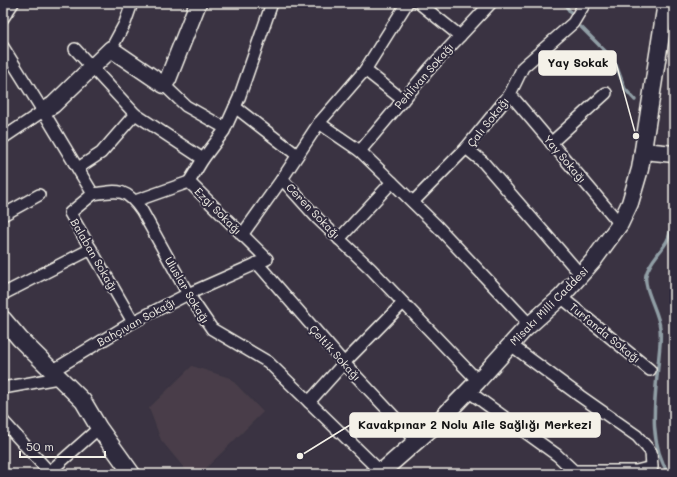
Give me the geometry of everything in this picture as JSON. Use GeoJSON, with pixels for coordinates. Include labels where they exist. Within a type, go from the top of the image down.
{"type":"FeatureCollection","features":[{"type":"Feature","properties":{"kind":"street"},"geometry":{"type":"LineString","coordinates":[[3,18],[14,3]]}},
{"type":"Feature","properties":{"kind":"street"},"geometry":{"type":"LineString","coordinates":[[3,138],[53,105],[111,49],[125,23],[132,3]]}},
{"type":"Feature","properties":{"kind":"street"},"geometry":{"type":"LineString","coordinates":[[164,85],[168,79],[198,3]]}},
{"type":"Feature","properties":{"kind":"street","name":"Ezgi Sokağı"},"geometry":{"type":"LineString","coordinates":[[262,261],[242,235],[189,182],[203,158],[225,128],[235,107],[272,3]]}},
{"type":"Feature","properties":{"kind":"street","name":"Ceren Sokağı"},"geometry":{"type":"LineString","coordinates":[[407,3],[365,70],[319,123],[282,179],[318,219],[371,269],[404,303],[473,386],[557,455],[574,471],[636,471],[652,467],[651,452],[637,436],[511,345]]}},
{"type":"Feature","properties":{"kind":"street"},"geometry":{"type":"LineString","coordinates":[[419,3],[460,36]]}},
{"type":"Feature","properties":{"kind":"street","name":"Pehlivan Sokağı"},"geometry":{"type":"LineString","coordinates":[[360,151],[430,67],[491,3]]}},
{"type":"Feature","properties":{"kind":"street","name":"Çalı Sokağı"},"geometry":{"type":"LineString","coordinates":[[581,275],[483,162],[466,148],[510,94],[523,67],[573,23],[585,3]]}},
{"type":"Feature","properties":{"kind":"street","name":"Misakı Milli Caddesi"},"geometry":{"type":"LineString","coordinates":[[380,473],[435,425],[530,325],[561,297],[605,246],[626,215],[635,189],[643,151],[666,3]]}},
{"type":"Feature","properties":{"kind":"street"},"geometry":{"type":"LineString","coordinates":[[3,47],[93,194]]}},
{"type":"Feature","properties":{"kind":"street"},"geometry":{"type":"LineString","coordinates":[[75,49],[135,114],[203,158]]}},
{"type":"Feature","properties":{"kind":"street"},"geometry":{"type":"LineString","coordinates":[[111,49],[164,85],[186,106],[225,128]]}},
{"type":"Feature","properties":{"kind":"street"},"geometry":{"type":"LineString","coordinates":[[365,70],[403,100]]}},
{"type":"Feature","properties":{"kind":"street"},"geometry":{"type":"LineString","coordinates":[[551,143],[606,93]]}},
{"type":"Feature","properties":{"kind":"street","name":"Yay Sokağı"},"geometry":{"type":"LineString","coordinates":[[510,94],[620,224]]}},
{"type":"Feature","properties":{"kind":"street"},"geometry":{"type":"LineString","coordinates":[[235,107],[297,155]]}},
{"type":"Feature","properties":{"kind":"street"},"geometry":{"type":"LineString","coordinates":[[78,168],[101,153],[135,114]]}},
{"type":"Feature","properties":{"kind":"street"},"geometry":{"type":"LineString","coordinates":[[319,123],[360,151],[437,226],[530,325]]}},
{"type":"Feature","properties":{"kind":"street"},"geometry":{"type":"LineString","coordinates":[[412,202],[466,148]]}},
{"type":"Feature","properties":{"kind":"street"},"geometry":{"type":"LineString","coordinates":[[643,151],[674,154]]}},
{"type":"Feature","properties":{"kind":"street"},"geometry":{"type":"LineString","coordinates":[[242,235],[282,179]]}},
{"type":"Feature","properties":{"kind":"street"},"geometry":{"type":"LineString","coordinates":[[135,201],[189,182]]}},
{"type":"Feature","properties":{"kind":"street"},"geometry":{"type":"LineString","coordinates":[[339,239],[392,182]]}},
{"type":"Feature","properties":{"kind":"street","name":"Uluslar Sokağı"},"geometry":{"type":"LineString","coordinates":[[93,194],[114,191],[125,193],[135,201],[188,294],[212,329],[268,362],[380,473]]}},
{"type":"Feature","properties":{"kind":"street","name":"Balaban Sokağı"},"geometry":{"type":"LineString","coordinates":[[93,194],[70,213],[133,322]]}},
{"type":"Feature","properties":{"kind":"street"},"geometry":{"type":"LineString","coordinates":[[3,215],[39,195]]}},
{"type":"Feature","properties":{"kind":"street"},"geometry":{"type":"LineString","coordinates":[[3,294],[91,249]]}},
{"type":"Feature","properties":{"kind":"street","name":"Bahçıvan Sokağı"},"geometry":{"type":"LineString","coordinates":[[55,374],[133,322],[188,294],[262,261]]}},
{"type":"Feature","properties":{"kind":"street","name":"Çeltik Sokağı"},"geometry":{"type":"LineString","coordinates":[[262,261],[344,363],[416,440]]}},
{"type":"Feature","properties":{"kind":"street","name":"Turfanda Sokağı"},"geometry":{"type":"LineString","coordinates":[[561,297],[650,370]]}},
{"type":"Feature","properties":{"kind":"street"},"geometry":{"type":"LineString","coordinates":[[309,402],[344,363],[404,303]]}},
{"type":"Feature","properties":{"kind":"street"},"geometry":{"type":"LineString","coordinates":[[3,319],[20,339],[83,401],[99,428],[132,474]]}},
{"type":"Feature","properties":{"kind":"street"},"geometry":{"type":"LineString","coordinates":[[3,388],[55,374]]}},
{"type":"Feature","properties":{"kind":"street"},"geometry":{"type":"LineString","coordinates":[[3,421],[49,473],[99,428]]}},
{"type":"Feature","properties":{"kind":"shaded area"},"geometry":{"type":"Polygon","coordinates":[[[192,366],[230,378],[263,412],[200,474],[189,474],[161,440],[149,408],[192,366]]]}},
{"type":"Feature","properties":{"kind":"waterway"},"geometry":{"type":"LineString","coordinates":[[564,3],[571,13]]}},
{"type":"Feature","properties":{"kind":"waterway"},"geometry":{"type":"LineString","coordinates":[[581,27],[607,53],[616,65],[625,89],[635,100]]}},
{"type":"Feature","properties":{"kind":"waterway"},"geometry":{"type":"LineString","coordinates":[[669,474],[657,447],[655,432],[654,416],[660,331],[657,315],[647,287],[646,275],[647,270],[670,235],[672,169]]}},
{"type":"Feature","properties":{"kind":"place","name":"Yay Sokak"},"geometry":{"type":"Point","coordinates":[636,136]}},
{"type":"Feature","properties":{"kind":"place","name":"Kavakpınar 2 Nolu Aile Sağlığı Merkezi"},"geometry":{"type":"Point","coordinates":[300,456]}}]}
